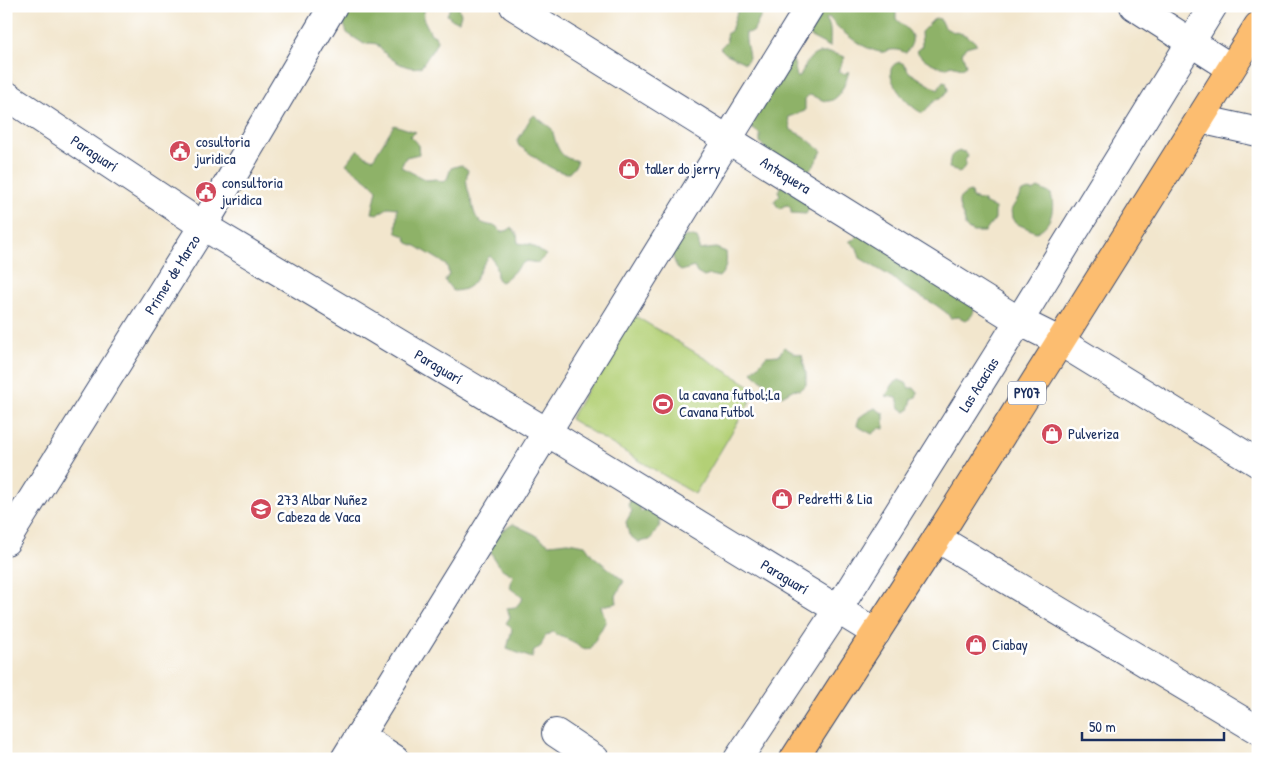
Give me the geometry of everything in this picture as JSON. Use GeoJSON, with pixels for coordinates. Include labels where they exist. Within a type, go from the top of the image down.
{"type":"FeatureCollection","features":[{"type":"Feature","properties":{"kind":"highway","name":"PY07"},"geometry":{"type":"LineString","coordinates":[[794,759],[937,538],[1258,26]]}},
{"type":"Feature","properties":{"kind":"street","name":"Primer de Marzo"},"geometry":{"type":"LineString","coordinates":[[6,541],[13,513],[203,226],[333,6]]}},
{"type":"Feature","properties":{"kind":"street","name":"Antequera"},"geometry":{"type":"LineString","coordinates":[[514,6],[1019,321],[1059,341],[1258,463]]}},
{"type":"Feature","properties":{"kind":"street"},"geometry":{"type":"LineString","coordinates":[[345,759],[810,6]]}},
{"type":"Feature","properties":{"kind":"street"},"geometry":{"type":"LineString","coordinates":[[1134,6],[1232,68]]}},
{"type":"Feature","properties":{"kind":"street","name":"Las Acacias"},"geometry":{"type":"LineString","coordinates":[[738,759],[838,609],[1192,43],[1213,6]]}},
{"type":"Feature","properties":{"kind":"street","name":"Paraguarí"},"geometry":{"type":"LineString","coordinates":[[6,95],[203,226],[547,432],[876,633]]}},
{"type":"Feature","properties":{"kind":"street"},"geometry":{"type":"LineString","coordinates":[[1200,118],[1255,126]]}},
{"type":"Feature","properties":{"kind":"street"},"geometry":{"type":"LineString","coordinates":[[937,538],[1258,730]]}},
{"type":"Feature","properties":{"kind":"street"},"geometry":{"type":"LineString","coordinates":[[556,733],[595,759]]}},
{"type":"Feature","properties":{"kind":"street"},"geometry":{"type":"LineString","coordinates":[[359,736],[395,759]]}},
{"type":"Feature","properties":{"kind":"green space"},"geometry":{"type":"Polygon","coordinates":[[[342,6],[425,6],[423,18],[437,41],[422,66],[416,68],[403,65],[391,58],[377,44],[364,44],[347,33],[344,24],[338,22],[342,6]]]}},
{"type":"Feature","properties":{"kind":"green space"},"geometry":{"type":"Polygon","coordinates":[[[449,6],[462,6],[459,9],[461,14],[459,21],[453,20],[447,15],[449,6]]]}},
{"type":"Feature","properties":{"kind":"green space"},"geometry":{"type":"Polygon","coordinates":[[[739,6],[760,8],[762,14],[753,32],[746,33],[749,58],[745,63],[725,53],[720,48],[727,41],[726,34],[731,31],[739,6]]]}},
{"type":"Feature","properties":{"kind":"green space"},"geometry":{"type":"Polygon","coordinates":[[[815,6],[896,6],[896,19],[911,35],[912,42],[910,47],[906,53],[895,50],[882,52],[873,50],[852,39],[829,17],[826,19],[830,29],[830,47],[811,37],[809,32],[815,6]]]}},
{"type":"Feature","properties":{"kind":"green space"},"geometry":{"type":"Polygon","coordinates":[[[935,18],[940,19],[946,28],[965,35],[977,44],[966,47],[962,53],[966,65],[962,68],[951,65],[946,68],[938,66],[926,60],[916,51],[922,46],[921,32],[935,18]]]}},
{"type":"Feature","properties":{"kind":"green space"},"geometry":{"type":"Polygon","coordinates":[[[819,53],[832,53],[845,57],[838,71],[844,74],[849,71],[837,97],[827,101],[809,95],[805,99],[805,111],[788,117],[791,130],[803,136],[822,151],[814,165],[806,173],[769,154],[760,142],[760,134],[750,127],[790,57],[794,63],[797,77],[800,77],[809,59],[819,53]]]}},
{"type":"Feature","properties":{"kind":"green space"},"geometry":{"type":"Polygon","coordinates":[[[900,62],[904,64],[909,72],[938,90],[943,81],[946,82],[948,90],[944,96],[930,105],[923,113],[903,97],[892,80],[891,72],[893,66],[900,62]]]}},
{"type":"Feature","properties":{"kind":"green space"},"geometry":{"type":"Polygon","coordinates":[[[534,115],[552,129],[557,145],[565,157],[576,160],[577,164],[569,173],[549,167],[519,146],[517,141],[534,115]]]}},
{"type":"Feature","properties":{"kind":"green space"},"geometry":{"type":"Polygon","coordinates":[[[394,125],[416,132],[410,136],[418,145],[419,154],[406,157],[401,167],[426,180],[436,179],[443,182],[447,179],[451,168],[461,165],[468,170],[467,187],[479,221],[496,226],[501,232],[509,230],[511,227],[517,234],[518,243],[531,245],[546,255],[538,263],[526,261],[501,282],[497,279],[496,267],[490,256],[468,288],[453,291],[445,281],[449,274],[447,266],[408,243],[405,236],[397,233],[397,208],[389,207],[378,214],[372,213],[377,190],[346,164],[358,149],[364,155],[373,159],[394,125]]]}},
{"type":"Feature","properties":{"kind":"green space"},"geometry":{"type":"Polygon","coordinates":[[[956,152],[965,152],[968,156],[965,160],[966,164],[961,172],[958,173],[956,170],[949,168],[950,159],[956,152]]]}},
{"type":"Feature","properties":{"kind":"green space"},"geometry":{"type":"Polygon","coordinates":[[[782,185],[811,205],[806,214],[791,213],[788,205],[783,206],[781,209],[777,206],[774,201],[780,195],[778,191],[782,185]]]}},
{"type":"Feature","properties":{"kind":"green space"},"geometry":{"type":"Polygon","coordinates":[[[1038,188],[1051,194],[1053,205],[1051,216],[1046,226],[1036,232],[1015,223],[1011,210],[1022,192],[1033,191],[1038,188]]]}},
{"type":"Feature","properties":{"kind":"green space"},"geometry":{"type":"Polygon","coordinates":[[[971,192],[972,198],[984,201],[984,203],[995,208],[995,219],[985,232],[973,232],[965,227],[959,199],[966,193],[971,192]]]}},
{"type":"Feature","properties":{"kind":"green space"},"geometry":{"type":"Polygon","coordinates":[[[858,232],[975,299],[971,317],[965,320],[959,317],[950,318],[948,314],[936,305],[902,286],[893,278],[860,258],[857,248],[849,241],[855,239],[858,232]]]}},
{"type":"Feature","properties":{"kind":"green space"},"geometry":{"type":"Polygon","coordinates":[[[688,236],[697,238],[699,250],[716,248],[726,252],[726,265],[719,277],[710,275],[704,277],[697,273],[694,267],[681,271],[677,268],[671,252],[681,238],[688,236]]]}},
{"type":"Feature","properties":{"kind":"green space","name":"la cavana futbol;La Cavana Futbol"},"geometry":{"type":"Polygon","coordinates":[[[632,314],[757,390],[695,494],[570,419],[632,314]]]}},
{"type":"Feature","properties":{"kind":"green space"},"geometry":{"type":"Polygon","coordinates":[[[784,347],[802,355],[806,385],[799,390],[794,389],[782,396],[752,372],[766,356],[779,355],[784,347]]]}},
{"type":"Feature","properties":{"kind":"green space"},"geometry":{"type":"Polygon","coordinates":[[[899,380],[906,383],[909,388],[914,388],[918,393],[912,399],[909,410],[906,412],[900,408],[897,398],[886,396],[893,384],[899,380]]]}},
{"type":"Feature","properties":{"kind":"green space"},"geometry":{"type":"Polygon","coordinates":[[[875,408],[884,414],[884,429],[880,428],[872,434],[857,426],[861,417],[875,408]]]}},
{"type":"Feature","properties":{"kind":"green space"},"geometry":{"type":"Polygon","coordinates":[[[632,497],[639,502],[641,512],[646,509],[653,511],[660,517],[660,525],[650,540],[638,542],[629,535],[626,522],[632,511],[628,505],[632,497]]]}},
{"type":"Feature","properties":{"kind":"green space"},"geometry":{"type":"Polygon","coordinates":[[[513,524],[549,544],[568,542],[585,545],[592,555],[624,581],[616,596],[617,603],[601,606],[606,621],[590,649],[581,648],[569,639],[558,636],[553,632],[545,636],[541,646],[534,651],[532,658],[507,649],[512,629],[506,623],[510,617],[507,608],[516,607],[523,598],[510,588],[513,575],[497,564],[489,546],[499,533],[513,524]]]}},
{"type":"Feature","properties":{"kind":"place","name":"cosultoria juridica"},"geometry":{"type":"Point","coordinates":[180,151]}},
{"type":"Feature","properties":{"kind":"place","name":"taller do jerry"},"geometry":{"type":"Point","coordinates":[629,169]}},
{"type":"Feature","properties":{"kind":"place","name":"consultoria juridica"},"geometry":{"type":"Point","coordinates":[206,192]}},
{"type":"Feature","properties":{"kind":"place","name":"la cavana futbol;La Cavana Futbol"},"geometry":{"type":"Point","coordinates":[663,404]}},
{"type":"Feature","properties":{"kind":"place","name":"Pulveriza"},"geometry":{"type":"Point","coordinates":[1052,434]}},
{"type":"Feature","properties":{"kind":"place","name":"Pedretti & Lia"},"geometry":{"type":"Point","coordinates":[782,499]}},
{"type":"Feature","properties":{"kind":"place","name":"273 Albar Nuñez Cabeza de Vaca"},"geometry":{"type":"Point","coordinates":[261,509]}},
{"type":"Feature","properties":{"kind":"place","name":"Ciabay"},"geometry":{"type":"Point","coordinates":[976,645]}}]}
